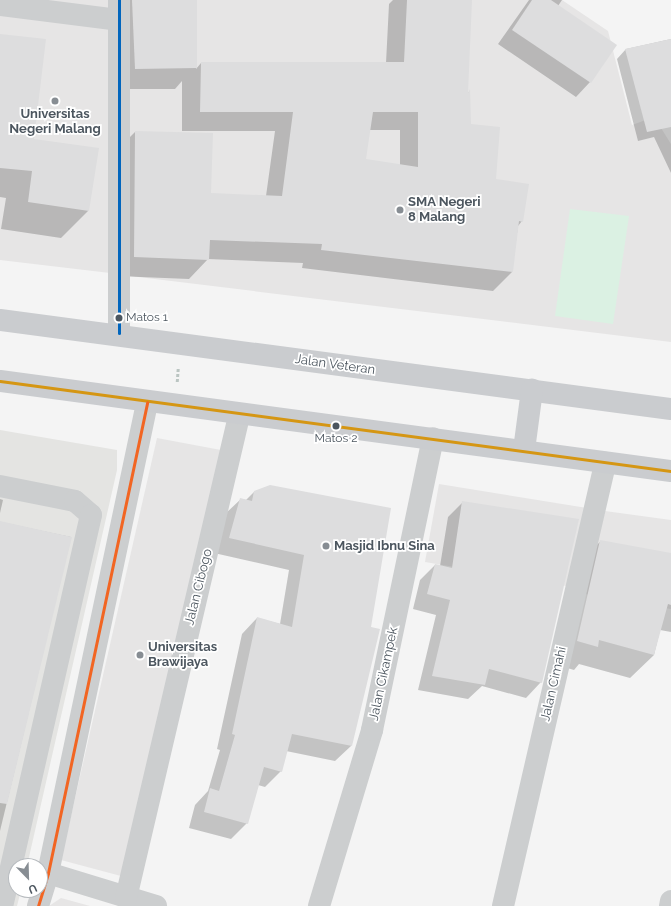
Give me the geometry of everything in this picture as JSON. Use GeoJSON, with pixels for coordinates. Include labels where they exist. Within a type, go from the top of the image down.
{"type":"FeatureCollection","features":[{"type":"Feature","properties":{"kind":"main road","name":"Jalan Veteran"},"geometry":{"type":"LineString","coordinates":[[0,320],[119,333],[181,345],[671,409]]}},
{"type":"Feature","properties":{"kind":"main road"},"geometry":{"type":"LineString","coordinates":[[0,381],[239,416],[434,438],[671,471]]}},
{"type":"Feature","properties":{"kind":"main road"},"geometry":{"type":"LineString","coordinates":[[524,450],[532,390]]}},
{"type":"Feature","properties":{"kind":"street"},"geometry":{"type":"LineString","coordinates":[[0,5],[118,10],[119,333]]}},
{"type":"Feature","properties":{"kind":"street"},"geometry":{"type":"LineString","coordinates":[[147,402],[48,873],[156,906]]}},
{"type":"Feature","properties":{"kind":"street","name":"Jalan Cibogo"},"geometry":{"type":"LineString","coordinates":[[126,898],[239,416]]}},
{"type":"Feature","properties":{"kind":"street","name":"Jalan Cikampek"},"geometry":{"type":"LineString","coordinates":[[318,906],[372,730],[434,438]]}},
{"type":"Feature","properties":{"kind":"street","name":"Jalan Cimahi"},"geometry":{"type":"LineString","coordinates":[[503,906],[605,463]]}},
{"type":"Feature","properties":{"kind":"street"},"geometry":{"type":"LineString","coordinates":[[0,486],[75,501],[91,515],[2,906]]}},
{"type":"Feature","properties":{"kind":"street"},"geometry":{"type":"LineString","coordinates":[[670,906],[671,901]]}},
{"type":"Feature","properties":{"kind":"path"},"geometry":{"type":"LineString","coordinates":[[177,385],[179,361]]}},
{"type":"Feature","properties":{"kind":"shaded area","name":"Universitas Negeri Malang"},"geometry":{"type":"Polygon","coordinates":[[[0,0],[109,0],[110,273],[0,260],[0,0]]]}},
{"type":"Feature","properties":{"kind":"shaded area","name":"SMA Negeri 8 Malang"},"geometry":{"type":"Polygon","coordinates":[[[129,0],[562,0],[608,31],[632,125],[654,117],[671,144],[671,342],[130,276],[129,0]]]}},
{"type":"Feature","properties":{"kind":"shaded area"},"geometry":{"type":"Polygon","coordinates":[[[0,430],[117,450],[117,470],[29,858],[8,858],[8,898],[19,898],[17,906],[0,906],[0,430]]]}},
{"type":"Feature","properties":{"kind":"shaded area","name":"Universitas Brawijaya"},"geometry":{"type":"Polygon","coordinates":[[[157,438],[221,450],[121,876],[61,860],[157,438]]]}},
{"type":"Feature","properties":{"kind":"shaded area"},"geometry":{"type":"Polygon","coordinates":[[[439,484],[587,508],[572,587],[425,562],[439,484]]]}},
{"type":"Feature","properties":{"kind":"shaded area"},"geometry":{"type":"Polygon","coordinates":[[[605,511],[671,520],[671,609],[585,594],[605,511]]]}},
{"type":"Feature","properties":{"kind":"shaded area"},"geometry":{"type":"Polygon","coordinates":[[[61,898],[90,906],[49,906],[61,898]]]}},
{"type":"Feature","properties":{"kind":"green space"},"geometry":{"type":"Polygon","coordinates":[[[570,209],[629,216],[613,324],[555,316],[570,209]]]}},
{"type":"Feature","properties":{"kind":"building"},"geometry":{"type":"Polygon","coordinates":[[[132,0],[197,0],[197,68],[135,69],[132,0]]]}},
{"type":"Feature","properties":{"kind":"building"},"geometry":{"type":"Polygon","coordinates":[[[407,0],[472,0],[468,93],[470,89],[471,124],[500,127],[496,179],[529,184],[523,222],[519,221],[513,272],[321,250],[322,244],[210,240],[209,260],[134,257],[135,131],[213,133],[211,193],[282,196],[293,112],[200,112],[201,62],[404,62],[407,0]],[[373,112],[366,159],[418,167],[418,112],[373,112]]]}},
{"type":"Feature","properties":{"kind":"building"},"geometry":{"type":"Polygon","coordinates":[[[532,0],[551,0],[617,45],[591,83],[512,30],[532,0]]]}},
{"type":"Feature","properties":{"kind":"building"},"geometry":{"type":"Polygon","coordinates":[[[0,34],[46,39],[34,139],[99,148],[89,211],[28,202],[32,171],[0,168],[0,34]]]}},
{"type":"Feature","properties":{"kind":"building"},"geometry":{"type":"Polygon","coordinates":[[[671,39],[671,127],[647,132],[625,49],[671,39]]]}},
{"type":"Feature","properties":{"kind":"building"},"geometry":{"type":"Polygon","coordinates":[[[270,485],[391,508],[371,627],[380,629],[352,746],[292,734],[282,772],[264,767],[248,824],[204,812],[210,788],[219,791],[235,735],[232,734],[257,617],[292,627],[304,555],[229,538],[240,498],[252,501],[254,491],[270,485]]]}},
{"type":"Feature","properties":{"kind":"building"},"geometry":{"type":"Polygon","coordinates":[[[462,501],[579,519],[542,683],[489,669],[485,685],[432,676],[450,600],[427,594],[435,564],[452,568],[462,501]]]}},
{"type":"Feature","properties":{"kind":"building"},"geometry":{"type":"Polygon","coordinates":[[[0,521],[72,537],[7,804],[0,803],[0,521]]]}},
{"type":"Feature","properties":{"kind":"building"},"geometry":{"type":"Polygon","coordinates":[[[600,540],[671,553],[671,605],[668,604],[654,655],[599,640],[598,647],[577,641],[600,540]]]}},
{"type":"Feature","properties":{"kind":"transit line"},"geometry":{"type":"LineString","coordinates":[[119,0],[119,333]]}},
{"type":"Feature","properties":{"kind":"transit line"},"geometry":{"type":"LineString","coordinates":[[0,381],[671,471]]}},
{"type":"Feature","properties":{"kind":"transit line"},"geometry":{"type":"LineString","coordinates":[[38,906],[48,873],[147,402]]}},
{"type":"Feature","properties":{"kind":"place","name":"Universitas Negeri Malang"},"geometry":{"type":"Point","coordinates":[55,101]}},
{"type":"Feature","properties":{"kind":"place","name":"SMA Negeri 8 Malang"},"geometry":{"type":"Point","coordinates":[400,210]}},
{"type":"Feature","properties":{"kind":"place","name":"Matos 1"},"geometry":{"type":"Point","coordinates":[119,318]}},
{"type":"Feature","properties":{"kind":"place","name":"Matos 2"},"geometry":{"type":"Point","coordinates":[336,426]}},
{"type":"Feature","properties":{"kind":"place","name":"Masjid Ibnu Sina"},"geometry":{"type":"Point","coordinates":[326,546]}},
{"type":"Feature","properties":{"kind":"place","name":"Universitas Brawijaya"},"geometry":{"type":"Point","coordinates":[140,655]}}]}
